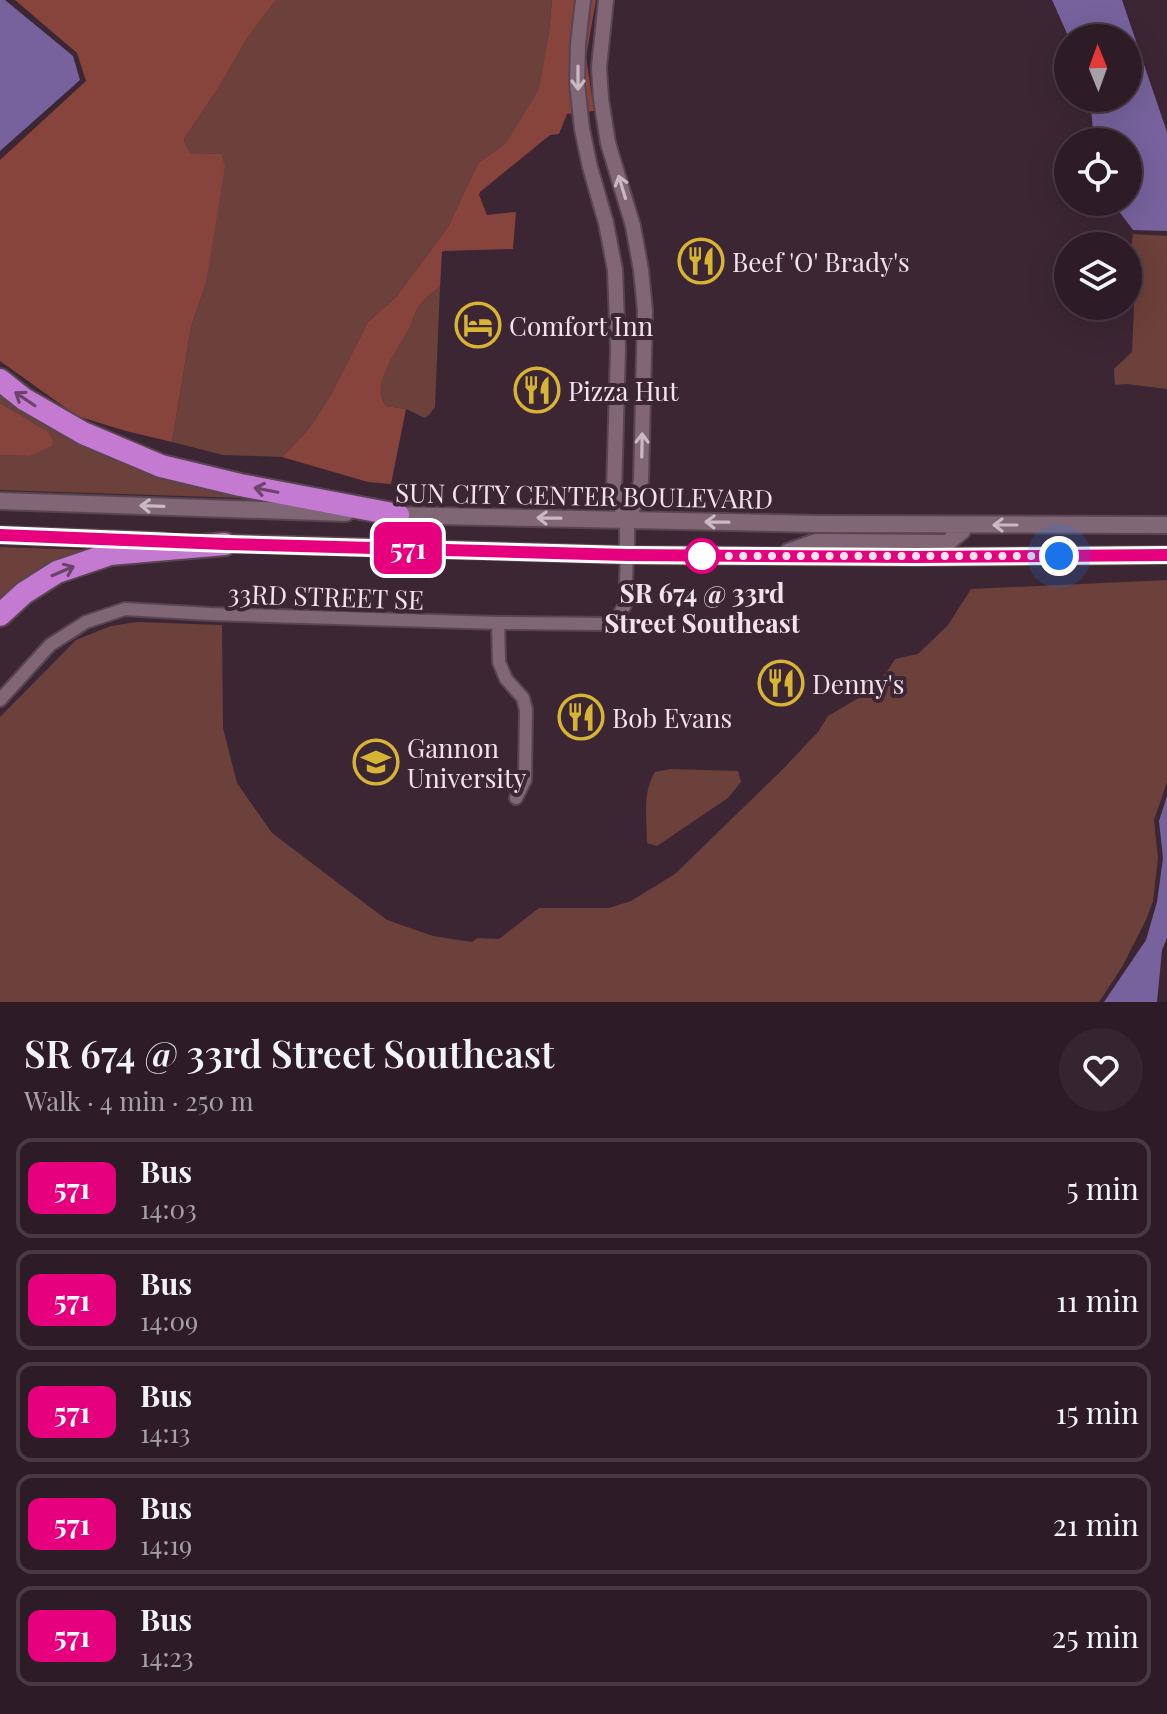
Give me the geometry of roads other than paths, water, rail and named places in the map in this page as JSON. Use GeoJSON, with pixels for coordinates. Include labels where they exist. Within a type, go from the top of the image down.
{"type":"FeatureCollection","features":[{"type":"Feature","properties":{"kind":"highway"},"geometry":{"type":"LineString","coordinates":[[0,380],[24,399],[83,433],[161,466],[240,485],[398,515]]}},
{"type":"Feature","properties":{"kind":"highway"},"geometry":{"type":"LineString","coordinates":[[0,615],[24,593],[57,572],[110,554],[225,544]]}},
{"type":"Feature","properties":{"kind":"main road","name":"SUN CITY CENTER BOULEVARD"},"geometry":{"type":"LineString","coordinates":[[0,501],[627,520],[1167,525]]}},
{"type":"Feature","properties":{"kind":"main road"},"geometry":{"type":"LineString","coordinates":[[775,556],[816,542],[947,543],[965,525]]}},
{"type":"Feature","properties":{"kind":"main road"},"geometry":{"type":"LineString","coordinates":[[0,535],[627,555],[1167,555]]}},
{"type":"Feature","properties":{"kind":"street"},"geometry":{"type":"LineString","coordinates":[[583,0],[577,83],[582,129],[615,270],[618,349],[614,492],[627,520],[627,555]]}},
{"type":"Feature","properties":{"kind":"street"},"geometry":{"type":"LineString","coordinates":[[606,0],[599,67],[601,99],[608,143],[633,226],[645,311],[641,481],[627,520]]}},
{"type":"Feature","properties":{"kind":"street","name":"33RD STREET SE"},"geometry":{"type":"LineString","coordinates":[[0,700],[50,645],[86,622],[125,609],[605,624],[617,618],[625,605],[627,555]]}},
{"type":"Feature","properties":{"kind":"street"},"geometry":{"type":"LineString","coordinates":[[498,623],[499,662],[506,679],[523,698],[526,710],[525,780],[516,798]]}},
{"type":"Feature","properties":{"kind":"place","name":"Beef 'O' Brady's"},"geometry":{"type":"Point","coordinates":[701,261]}},
{"type":"Feature","properties":{"kind":"place","name":"Comfort Inn"},"geometry":{"type":"Point","coordinates":[478,325]}},
{"type":"Feature","properties":{"kind":"place","name":"Pizza Hut"},"geometry":{"type":"Point","coordinates":[537,390]}},
{"type":"Feature","properties":{"kind":"place","name":"SR 674 @ 33rd Street Southeast"},"geometry":{"type":"Point","coordinates":[702,556]}},
{"type":"Feature","properties":{"kind":"place","name":"Denny's"},"geometry":{"type":"Point","coordinates":[781,683]}},
{"type":"Feature","properties":{"kind":"place","name":"Bob Evans"},"geometry":{"type":"Point","coordinates":[581,717]}},
{"type":"Feature","properties":{"kind":"place","name":"Gannon University"},"geometry":{"type":"Point","coordinates":[376,762]}}]}
